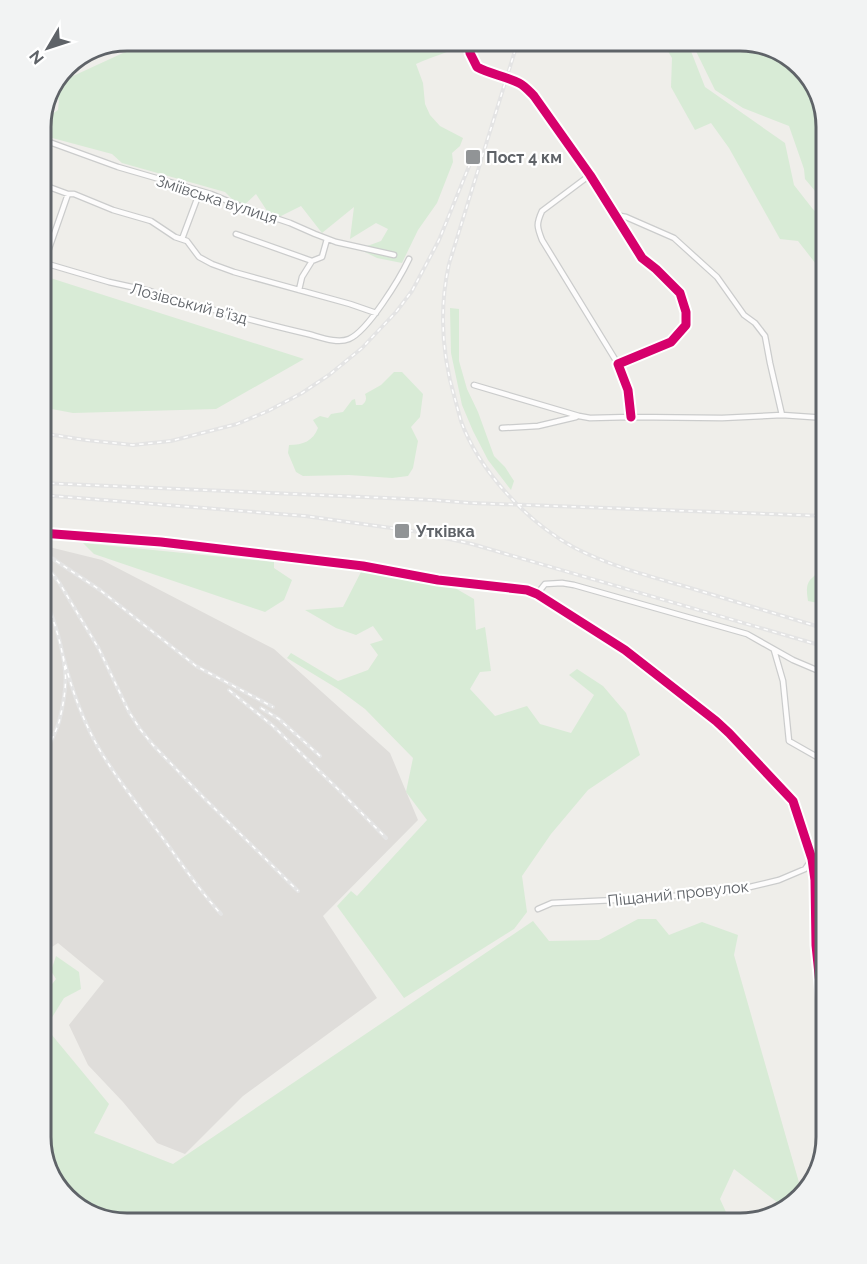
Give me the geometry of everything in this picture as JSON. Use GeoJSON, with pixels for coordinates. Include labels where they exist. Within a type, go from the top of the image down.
{"type":"FeatureCollection","features":[{"type":"Feature","properties":{"kind":"street"},"geometry":{"type":"LineString","coordinates":[[470,51],[477,67],[518,82],[534,96],[590,176],[642,258],[680,293],[686,312],[686,325],[671,342],[618,364]]}},
{"type":"Feature","properties":{"kind":"street","name":"Зміївська вулиця"},"geometry":{"type":"LineString","coordinates":[[51,143],[118,167],[200,191],[290,223],[327,239],[394,255]]}},
{"type":"Feature","properties":{"kind":"street"},"geometry":{"type":"LineString","coordinates":[[590,176],[542,211],[537,227],[542,240],[618,364],[628,390],[631,417]]}},
{"type":"Feature","properties":{"kind":"street"},"geometry":{"type":"LineString","coordinates":[[51,188],[151,221],[167,232],[187,241],[199,257],[206,262],[376,313],[395,286],[409,259]]}},
{"type":"Feature","properties":{"kind":"street"},"geometry":{"type":"LineString","coordinates":[[182,239],[200,191]]}},
{"type":"Feature","properties":{"kind":"street"},"geometry":{"type":"LineString","coordinates":[[51,239],[68,194]]}},
{"type":"Feature","properties":{"kind":"street"},"geometry":{"type":"LineString","coordinates":[[615,215],[626,217],[674,238],[717,277],[744,315],[755,323],[765,336],[782,415]]}},
{"type":"Feature","properties":{"kind":"street"},"geometry":{"type":"LineString","coordinates":[[236,234],[312,261]]}},
{"type":"Feature","properties":{"kind":"street"},"geometry":{"type":"LineString","coordinates":[[299,290],[302,277],[312,261],[322,257],[327,239]]}},
{"type":"Feature","properties":{"kind":"street","name":"Лозівський в'їзд"},"geometry":{"type":"LineString","coordinates":[[51,266],[272,326],[338,341],[349,339],[376,313]]}},
{"type":"Feature","properties":{"kind":"street"},"geometry":{"type":"LineString","coordinates":[[474,385],[591,418],[722,418],[782,415],[816,417]]}},
{"type":"Feature","properties":{"kind":"street"},"geometry":{"type":"LineString","coordinates":[[502,428],[538,426],[579,416]]}},
{"type":"Feature","properties":{"kind":"street"},"geometry":{"type":"LineString","coordinates":[[51,534],[161,543],[351,564],[438,580],[527,590],[537,594],[625,650],[729,733],[793,801],[812,859],[815,880],[816,945]]}},
{"type":"Feature","properties":{"kind":"street"},"geometry":{"type":"LineString","coordinates":[[537,594],[545,584],[562,582],[574,585],[747,634],[793,660],[816,670]]}},
{"type":"Feature","properties":{"kind":"street"},"geometry":{"type":"LineString","coordinates":[[774,650],[783,681],[789,741],[816,756]]}},
{"type":"Feature","properties":{"kind":"street","name":"Піщаний провулок"},"geometry":{"type":"LineString","coordinates":[[538,909],[552,903],[733,891],[779,880],[805,869],[812,859],[816,858]]}},
{"type":"Feature","properties":{"kind":"shaded area"},"geometry":{"type":"Polygon","coordinates":[[[51,547],[102,560],[274,649],[390,753],[418,820],[323,916],[377,998],[243,1096],[185,1154],[157,1143],[88,1065],[69,1025],[104,981],[58,943],[51,948],[51,547]]]}},
{"type":"Feature","properties":{"kind":"green space"},"geometry":{"type":"Polygon","coordinates":[[[127,51],[448,51],[416,64],[423,83],[425,104],[430,115],[440,126],[463,138],[460,146],[452,153],[453,162],[437,203],[418,230],[402,263],[377,258],[359,249],[381,241],[388,229],[376,223],[350,239],[354,207],[322,233],[301,206],[273,220],[256,194],[241,208],[225,192],[122,163],[112,154],[51,138],[53,113],[58,110],[59,100],[57,98],[69,78],[78,78],[78,74],[127,51]]]}},
{"type":"Feature","properties":{"kind":"green space"},"geometry":{"type":"Polygon","coordinates":[[[668,51],[691,51],[705,87],[785,143],[794,185],[816,212],[816,264],[798,241],[780,239],[729,148],[711,123],[695,130],[671,87],[672,58],[668,51]]]}},
{"type":"Feature","properties":{"kind":"green space"},"geometry":{"type":"Polygon","coordinates":[[[696,51],[745,51],[759,54],[778,61],[794,73],[806,89],[815,118],[816,192],[805,179],[804,169],[789,126],[743,108],[715,90],[696,51]]]}},
{"type":"Feature","properties":{"kind":"green space"},"geometry":{"type":"Polygon","coordinates":[[[51,278],[304,359],[216,409],[73,413],[51,409],[51,278]]]}},
{"type":"Feature","properties":{"kind":"green space"},"geometry":{"type":"Polygon","coordinates":[[[450,308],[459,309],[459,361],[467,389],[494,456],[514,481],[511,490],[488,460],[462,405],[451,353],[450,308]]]}},
{"type":"Feature","properties":{"kind":"green space"},"geometry":{"type":"Polygon","coordinates":[[[394,372],[402,372],[423,394],[420,417],[411,427],[418,441],[413,468],[408,476],[392,478],[349,475],[303,476],[296,472],[288,453],[289,445],[303,443],[313,436],[318,428],[313,420],[320,416],[328,418],[331,414],[343,412],[355,399],[356,405],[362,405],[366,400],[365,394],[381,385],[394,372]]]}},
{"type":"Feature","properties":{"kind":"green space"},"geometry":{"type":"Polygon","coordinates":[[[83,543],[274,562],[274,568],[292,580],[284,600],[265,612],[94,554],[83,543]]]}},
{"type":"Feature","properties":{"kind":"green space"},"geometry":{"type":"Polygon","coordinates":[[[362,570],[455,588],[474,599],[476,630],[485,627],[491,671],[480,672],[470,689],[495,716],[527,706],[540,724],[571,733],[594,695],[569,675],[577,669],[603,686],[626,713],[640,755],[588,790],[551,834],[522,876],[527,912],[514,929],[404,998],[337,906],[351,891],[357,896],[427,820],[406,792],[413,758],[365,709],[338,689],[287,658],[291,653],[338,681],[368,670],[378,655],[370,644],[383,640],[373,626],[356,635],[336,628],[305,610],[343,607],[362,570]]]}},
{"type":"Feature","properties":{"kind":"green space"},"geometry":{"type":"Polygon","coordinates":[[[816,574],[816,603],[808,601],[807,589],[810,580],[816,574]]]}},
{"type":"Feature","properties":{"kind":"green space"},"geometry":{"type":"Polygon","coordinates":[[[638,919],[656,919],[669,935],[702,922],[738,935],[734,955],[799,1184],[778,1203],[734,1169],[720,1199],[726,1213],[122,1213],[103,1209],[85,1200],[70,1187],[57,1166],[51,1136],[51,1034],[109,1104],[94,1133],[173,1164],[533,921],[549,941],[599,940],[638,919]]]}},
{"type":"Feature","properties":{"kind":"green space"},"geometry":{"type":"Polygon","coordinates":[[[56,956],[79,972],[81,989],[64,998],[51,1019],[51,985],[56,979],[51,971],[56,956]]]}},
{"type":"Feature","properties":{"kind":"railway"},"geometry":{"type":"LineString","coordinates":[[515,51],[449,264],[446,281],[443,332],[447,366],[461,421],[469,440],[507,494],[540,525],[575,548],[630,570],[816,626]]}},
{"type":"Feature","properties":{"kind":"railway"},"geometry":{"type":"LineString","coordinates":[[51,435],[133,445],[171,441],[237,424],[302,393],[329,375],[362,348],[396,312],[412,291],[439,240],[474,154]]}},
{"type":"Feature","properties":{"kind":"railway"},"geometry":{"type":"LineString","coordinates":[[51,483],[471,503],[816,516]]}},
{"type":"Feature","properties":{"kind":"railway"},"geometry":{"type":"LineString","coordinates":[[51,496],[305,516],[413,531],[472,544],[816,644]]}},
{"type":"Feature","properties":{"kind":"railway"},"geometry":{"type":"LineString","coordinates":[[51,558],[100,590],[196,666],[273,707]]}},
{"type":"Feature","properties":{"kind":"railway"},"geometry":{"type":"LineString","coordinates":[[51,572],[99,649],[129,712],[140,729],[203,797],[298,891]]}},
{"type":"Feature","properties":{"kind":"railway"},"geometry":{"type":"LineString","coordinates":[[51,613],[64,660],[65,676],[59,722],[51,741]]}},
{"type":"Feature","properties":{"kind":"railway"},"geometry":{"type":"LineString","coordinates":[[63,656],[82,714],[105,759],[221,914]]}},
{"type":"Feature","properties":{"kind":"railway"},"geometry":{"type":"LineString","coordinates":[[229,690],[273,726],[386,838]]}},
{"type":"Feature","properties":{"kind":"railway"},"geometry":{"type":"LineString","coordinates":[[261,708],[279,719],[320,756]]}},
{"type":"Feature","properties":{"kind":"cycle path"},"geometry":{"type":"LineString","coordinates":[[470,51],[477,67],[519,83],[534,96],[590,175],[642,258],[680,293],[686,312],[686,325],[671,342],[618,364],[628,390],[631,417]]}},
{"type":"Feature","properties":{"kind":"cycle path"},"geometry":{"type":"LineString","coordinates":[[51,534],[161,542],[363,566],[438,580],[527,590],[537,594],[625,650],[716,721],[793,801],[812,859],[815,880],[816,945]]}},
{"type":"Feature","properties":{"kind":"place","name":"Пост 4 км"},"geometry":{"type":"Point","coordinates":[473,157]}},
{"type":"Feature","properties":{"kind":"place","name":"Уткiвка"},"geometry":{"type":"Point","coordinates":[402,531]}}]}
